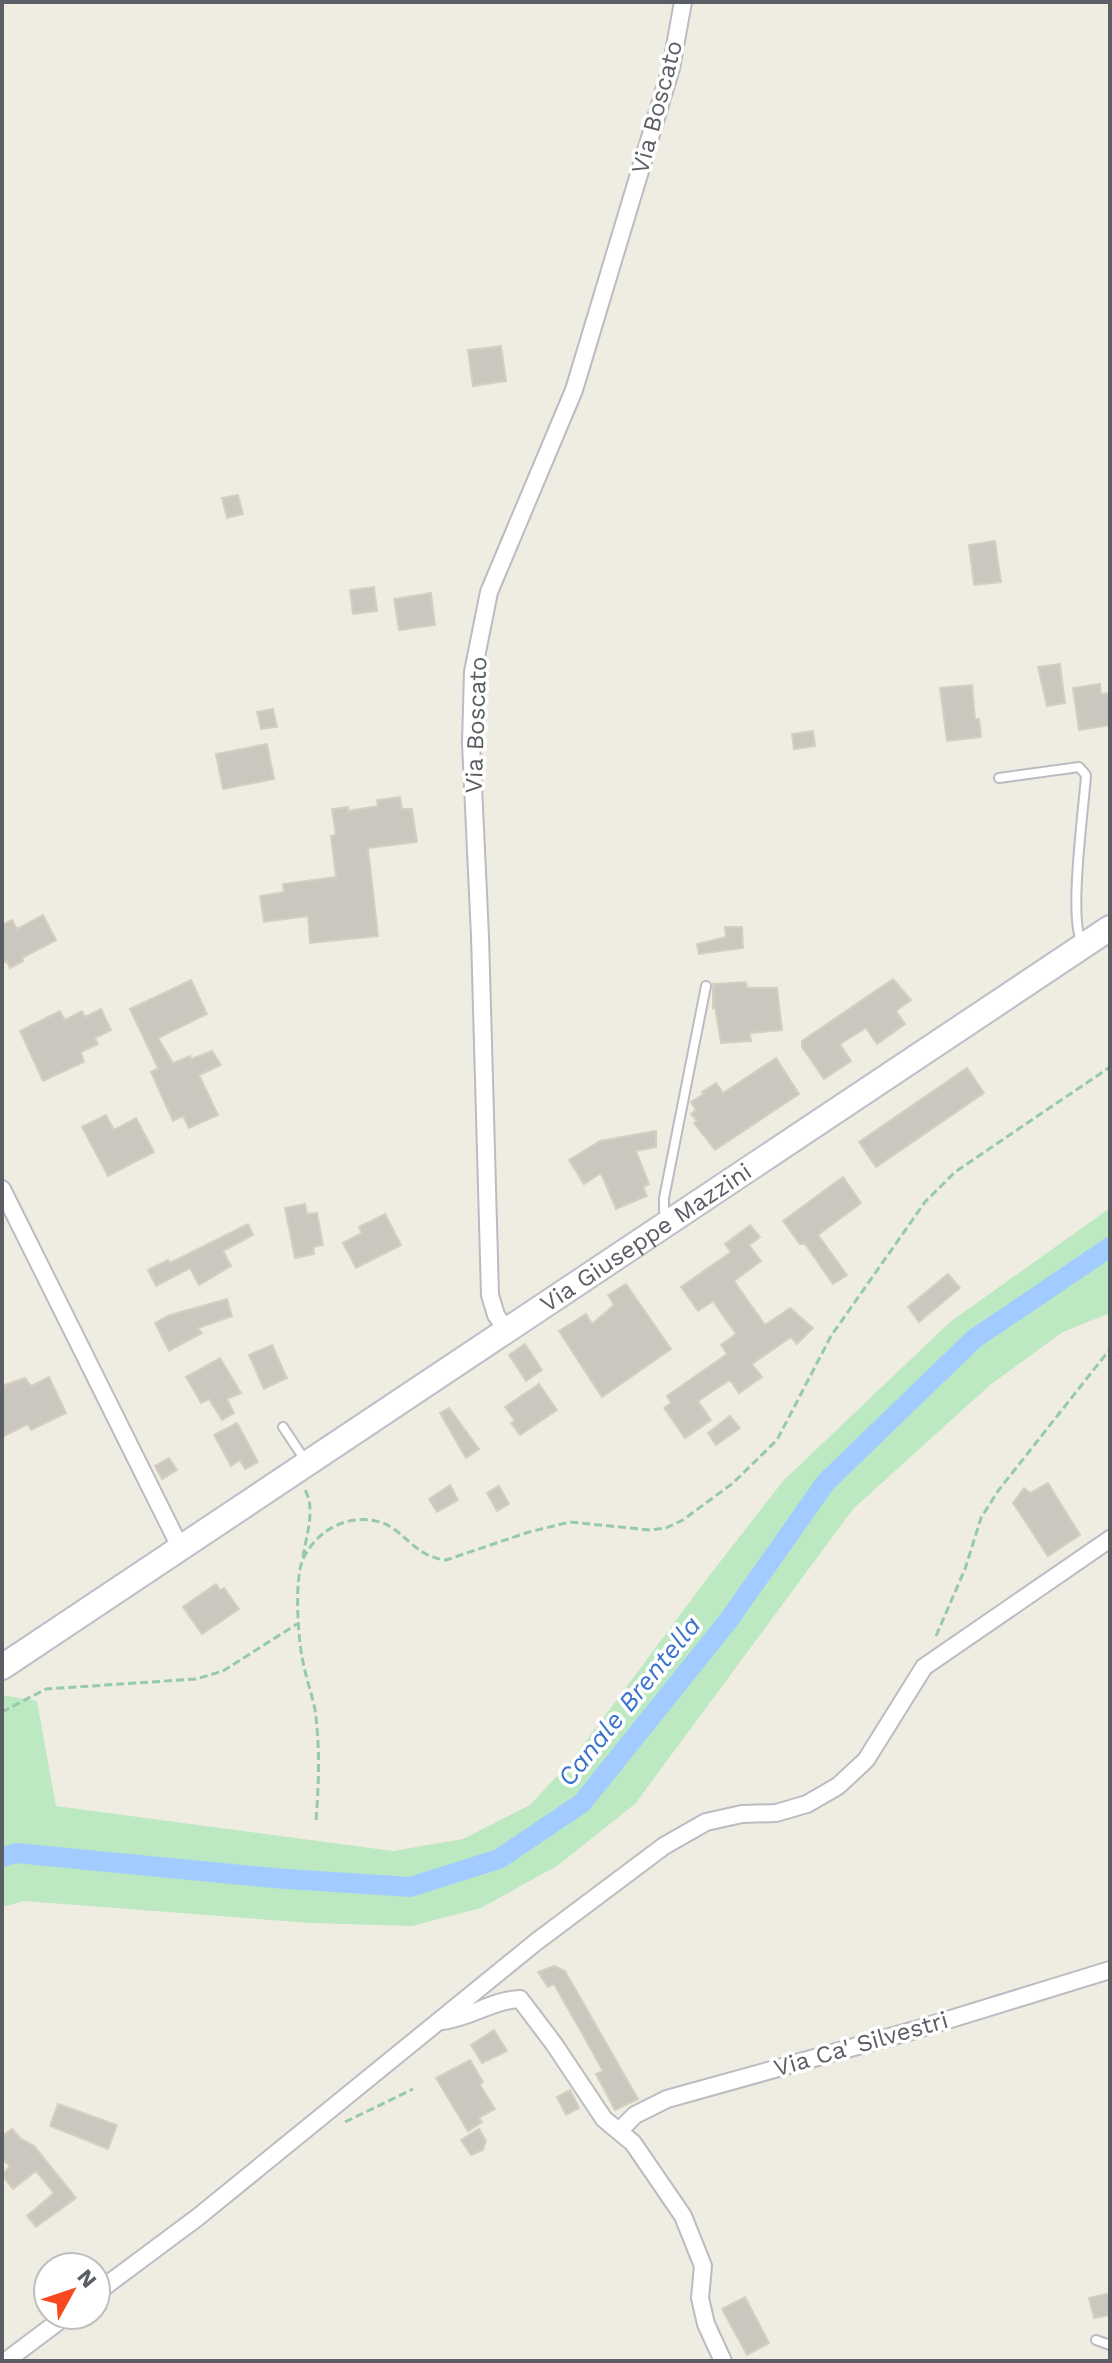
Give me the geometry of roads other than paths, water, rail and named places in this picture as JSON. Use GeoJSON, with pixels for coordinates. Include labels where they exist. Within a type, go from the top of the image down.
{"type":"FeatureCollection","features":[{"type":"Feature","properties":{"kind":"main road","name":"Via Giuseppe Mazzini"},"geometry":{"type":"LineString","coordinates":[[2,1667],[1110,928]]}},
{"type":"Feature","properties":{"kind":"street","name":"Via Boscato"},"geometry":{"type":"LineString","coordinates":[[508,1332],[496,1315],[490,1295],[471,743],[473,672],[489,592],[574,390],[671,68],[683,2]]}},
{"type":"Feature","properties":{"kind":"street"},"geometry":{"type":"LineString","coordinates":[[2,1189],[182,1546]]}},
{"type":"Feature","properties":{"kind":"street"},"geometry":{"type":"LineString","coordinates":[[112,2281],[198,2217],[589,1901],[684,1834],[706,1822],[742,1814],[776,1813],[807,1804],[838,1786],[866,1760],[909,1687],[931,1662],[1110,1539]]}},
{"type":"Feature","properties":{"kind":"street","name":"Via Ca' Silvestri"},"geometry":{"type":"LineString","coordinates":[[620,2130],[635,2115],[667,2099],[915,2030],[1110,1970]]}},
{"type":"Feature","properties":{"kind":"street"},"geometry":{"type":"LineString","coordinates":[[437,2022],[464,2016],[504,2000],[520,1999],[604,2119],[633,2143],[660,2180],[692,2235],[703,2266],[700,2298],[706,2324],[723,2361]]}},
{"type":"Feature","properties":{"kind":"street"},"geometry":{"type":"LineString","coordinates":[[6,2361],[46,2331]]}},
{"type":"Feature","properties":{"kind":"lane"},"geometry":{"type":"LineString","coordinates":[[999,778],[1079,767],[1086,775],[1076,908],[1077,935],[1084,946]]}},
{"type":"Feature","properties":{"kind":"lane"},"geometry":{"type":"LineString","coordinates":[[671,1223],[664,1211],[664,1198],[706,986]]}},
{"type":"Feature","properties":{"kind":"lane"},"geometry":{"type":"LineString","coordinates":[[283,1427],[300,1468]]}},
{"type":"Feature","properties":{"kind":"lane"},"geometry":{"type":"LineString","coordinates":[[1096,2340],[1110,2345]]}},
{"type":"Feature","properties":{"kind":"waterway","name":"Canale Brentella"},"geometry":{"type":"LineString","coordinates":[[2,1857],[16,1853],[273,1878],[410,1887],[499,1859],[582,1803],[728,1621],[826,1482],[974,1339],[1110,1247]]}}]}
